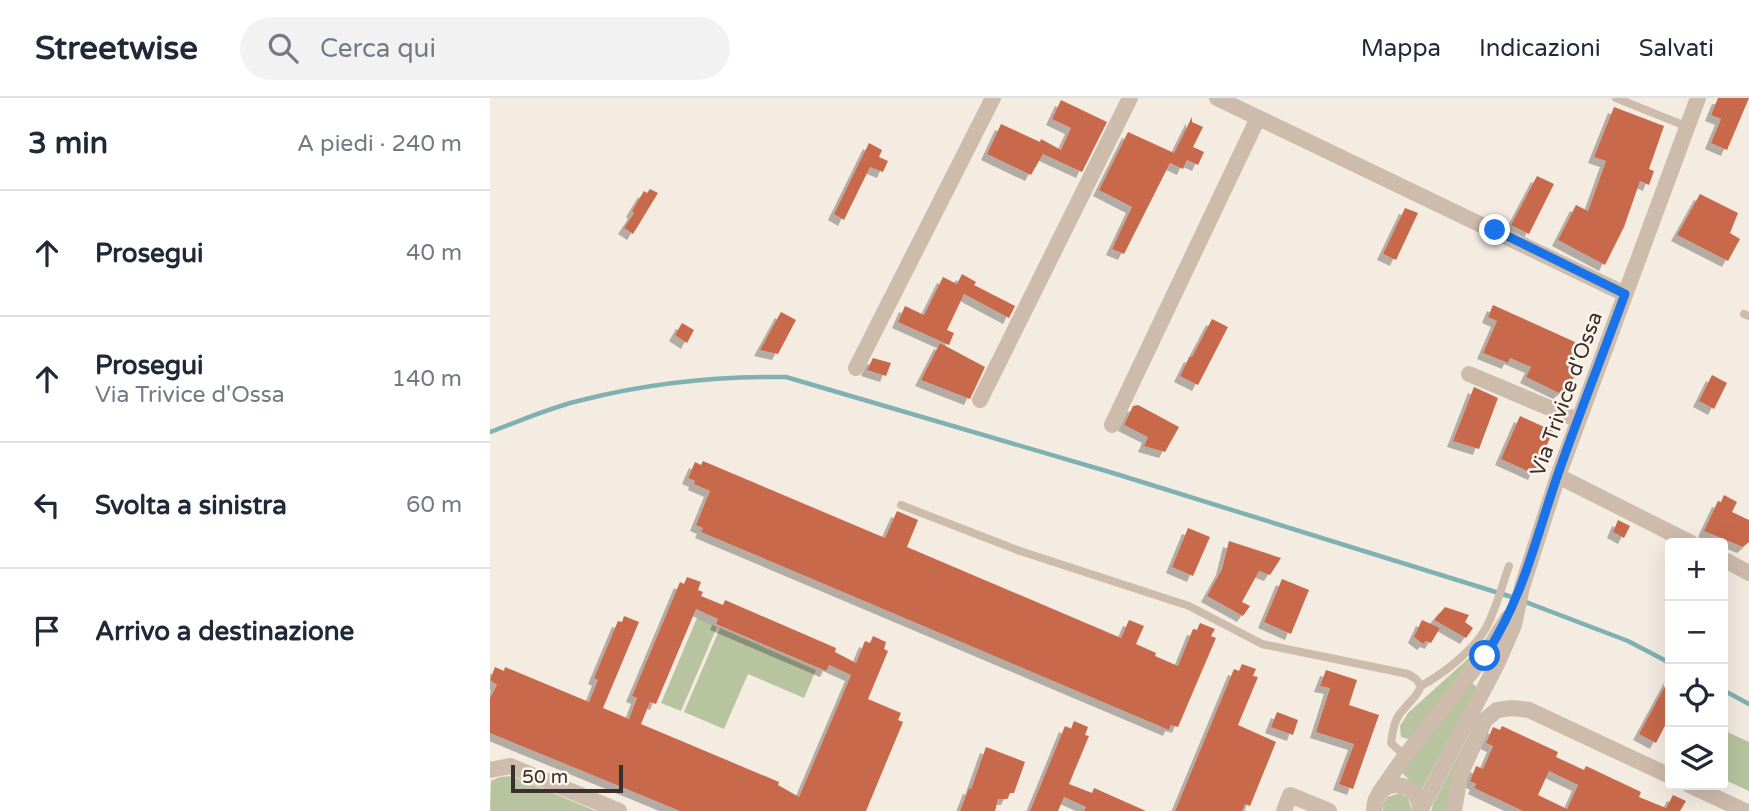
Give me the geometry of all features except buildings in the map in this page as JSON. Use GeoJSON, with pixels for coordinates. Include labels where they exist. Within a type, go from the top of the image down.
{"type":"FeatureCollection","features":[{"type":"Feature","properties":{"kind":"street"},"geometry":{"type":"LineString","coordinates":[[856,368],[993,98]]}},
{"type":"Feature","properties":{"kind":"street"},"geometry":{"type":"LineString","coordinates":[[980,400],[1130,98]]}},
{"type":"Feature","properties":{"kind":"street"},"geometry":{"type":"LineString","coordinates":[[1217,98],[1625,294]]}},
{"type":"Feature","properties":{"kind":"street","name":"Via Trivice d'Ossa"},"geometry":{"type":"LineString","coordinates":[[1510,623],[1558,475],[1698,98]]}},
{"type":"Feature","properties":{"kind":"street"},"geometry":{"type":"LineString","coordinates":[[1112,425],[1258,118]]}},
{"type":"Feature","properties":{"kind":"street"},"geometry":{"type":"LineString","coordinates":[[1469,373],[1578,421]]}},
{"type":"Feature","properties":{"kind":"street"},"geometry":{"type":"LineString","coordinates":[[1558,475],[1681,538]]}},
{"type":"Feature","properties":{"kind":"street"},"geometry":{"type":"LineString","coordinates":[[1728,562],[1749,573]]}},
{"type":"Feature","properties":{"kind":"street"},"geometry":{"type":"LineString","coordinates":[[1375,804],[1405,756],[1510,623]]}},
{"type":"Feature","properties":{"kind":"street"},"geometry":{"type":"LineString","coordinates":[[1420,811],[1497,664],[1510,623]]}},
{"type":"Feature","properties":{"kind":"street"},"geometry":{"type":"LineString","coordinates":[[1454,811],[1460,775],[1485,720],[1497,710],[1529,710],[1665,774]]}},
{"type":"Feature","properties":{"kind":"street"},"geometry":{"type":"LineString","coordinates":[[490,770],[510,766],[619,811]]}},
{"type":"Feature","properties":{"kind":"street"},"geometry":{"type":"LineString","coordinates":[[1375,804],[1394,785],[1406,786],[1418,799],[1420,811]]}},
{"type":"Feature","properties":{"kind":"street"},"geometry":{"type":"LineString","coordinates":[[1700,790],[1745,811]]}},
{"type":"Feature","properties":{"kind":"street"},"geometry":{"type":"LineString","coordinates":[[1284,811],[1290,796],[1329,811]]}},
{"type":"Feature","properties":{"kind":"lane"},"geometry":{"type":"LineString","coordinates":[[1616,98],[1688,127]]}},
{"type":"Feature","properties":{"kind":"lane"},"geometry":{"type":"LineString","coordinates":[[901,505],[1020,551],[1189,606],[1262,644],[1408,674],[1416,678],[1421,687]]}},
{"type":"Feature","properties":{"kind":"lane"},"geometry":{"type":"LineString","coordinates":[[1405,756],[1391,743],[1394,722],[1417,696],[1421,687],[1438,676],[1475,642],[1486,628],[1509,566]]}},
{"type":"Feature","properties":{"kind":"green space"},"geometry":{"type":"Polygon","coordinates":[[[697,618],[717,627],[681,711],[661,703],[697,618]]]}},
{"type":"Feature","properties":{"kind":"green space"},"geometry":{"type":"Polygon","coordinates":[[[720,628],[816,670],[804,698],[748,674],[724,729],[684,712],[720,628]]]}},
{"type":"Feature","properties":{"kind":"green space"},"geometry":{"type":"Polygon","coordinates":[[[1482,646],[1409,739],[1401,737],[1400,726],[1408,713],[1482,646]]]}},
{"type":"Feature","properties":{"kind":"green space"},"geometry":{"type":"Polygon","coordinates":[[[1472,683],[1477,687],[1421,791],[1400,771],[1472,683]]]}},
{"type":"Feature","properties":{"kind":"green space"},"geometry":{"type":"Polygon","coordinates":[[[1478,718],[1446,811],[1431,811],[1433,804],[1478,718]]]}},
{"type":"Feature","properties":{"kind":"green space"},"geometry":{"type":"Polygon","coordinates":[[[1728,732],[1749,742],[1749,791],[1728,781],[1728,732]]]}},
{"type":"Feature","properties":{"kind":"green space"},"geometry":{"type":"Polygon","coordinates":[[[512,776],[596,811],[490,811],[491,781],[512,776]]]}},
{"type":"Feature","properties":{"kind":"green space"},"geometry":{"type":"Polygon","coordinates":[[[1400,793],[1408,798],[1412,811],[1383,811],[1382,805],[1387,797],[1400,793]]]}},
{"type":"Feature","properties":{"kind":"waterway"},"geometry":{"type":"LineString","coordinates":[[490,432],[559,406],[632,389],[709,379],[786,377],[1113,473],[1515,598]]}},
{"type":"Feature","properties":{"kind":"waterway"},"geometry":{"type":"LineString","coordinates":[[1523,601],[1628,641],[1665,660]]}},
{"type":"Feature","properties":{"kind":"waterway"},"geometry":{"type":"LineString","coordinates":[[1728,693],[1749,704]]}},
{"type":"Feature","properties":{"kind":"route"},"geometry":{"type":"LineString","coordinates":[[1485,656],[1506,622],[1522,587],[1558,475],[1625,294],[1495,230]]}}]}
